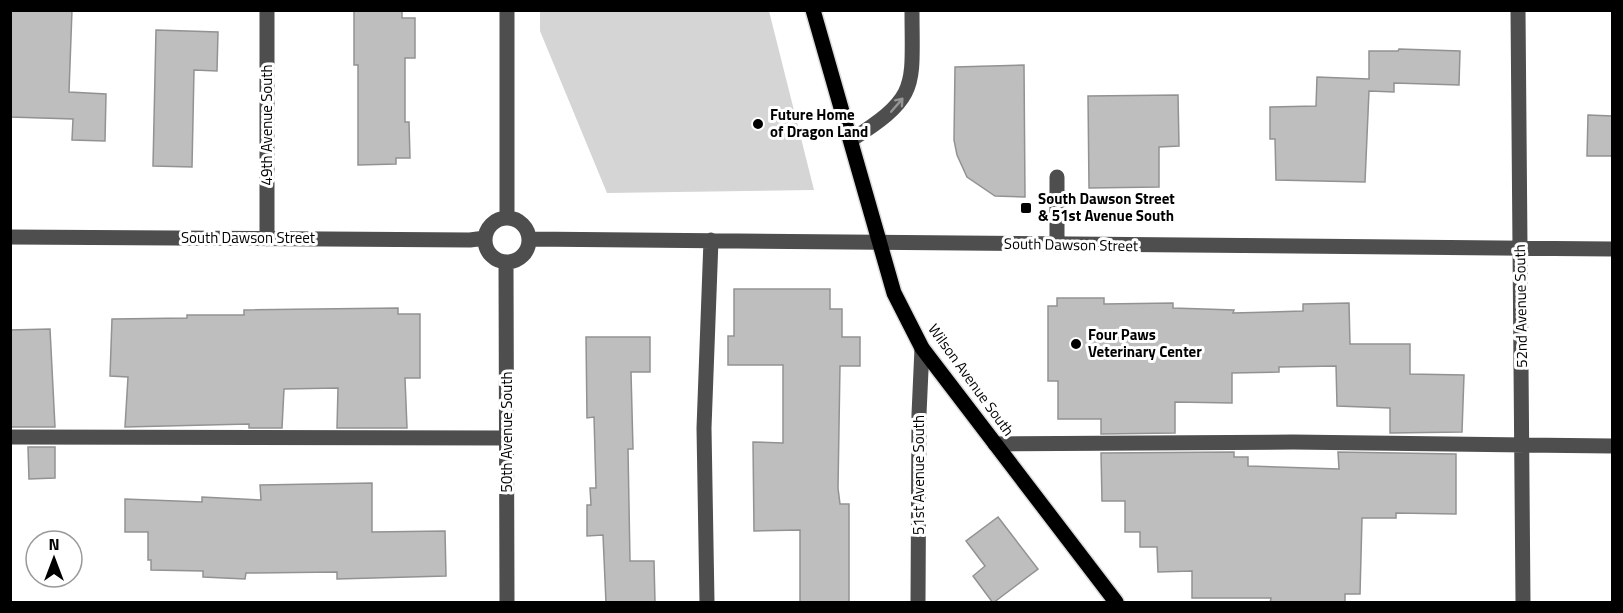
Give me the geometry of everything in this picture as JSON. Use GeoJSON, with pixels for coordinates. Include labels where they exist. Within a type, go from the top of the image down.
{"type":"FeatureCollection","features":[{"type":"Feature","properties":{"kind":"main road","name":"Wilson Avenue South"},"geometry":{"type":"LineString","coordinates":[[813,10],[894,293],[922,348],[1116,603]]}},
{"type":"Feature","properties":{"kind":"street","name":"49th Avenue South"},"geometry":{"type":"LineString","coordinates":[[267,10],[267,239]]}},
{"type":"Feature","properties":{"kind":"street"},"geometry":{"type":"LineString","coordinates":[[507,10],[507,218]]}},
{"type":"Feature","properties":{"kind":"street"},"geometry":{"type":"LineString","coordinates":[[851,140],[885,118],[906,95],[912,74],[912,10]]}},
{"type":"Feature","properties":{"kind":"street","name":"52nd Avenue South"},"geometry":{"type":"LineString","coordinates":[[1518,10],[1523,603]]}},
{"type":"Feature","properties":{"kind":"street"},"geometry":{"type":"LineString","coordinates":[[1057,177],[1057,245]]}},
{"type":"Feature","properties":{"kind":"street"},"geometry":{"type":"LineString","coordinates":[[507,218],[519,221],[529,239],[522,255],[506,262],[490,254],[485,238],[489,226],[507,218]]}},
{"type":"Feature","properties":{"kind":"street","name":"South Dawson Street"},"geometry":{"type":"LineString","coordinates":[[10,237],[470,240],[485,238]]}},
{"type":"Feature","properties":{"kind":"street","name":"South Dawson Street"},"geometry":{"type":"LineString","coordinates":[[529,239],[1612,249]]}},
{"type":"Feature","properties":{"kind":"street"},"geometry":{"type":"LineString","coordinates":[[707,603],[704,428],[711,240]]}},
{"type":"Feature","properties":{"kind":"street","name":"50th Avenue South"},"geometry":{"type":"LineString","coordinates":[[506,262],[507,603]]}},
{"type":"Feature","properties":{"kind":"street","name":"51st Avenue South"},"geometry":{"type":"LineString","coordinates":[[918,603],[919,414],[922,348]]}},
{"type":"Feature","properties":{"kind":"street"},"geometry":{"type":"LineString","coordinates":[[10,437],[506,438]]}},
{"type":"Feature","properties":{"kind":"street"},"geometry":{"type":"LineString","coordinates":[[995,444],[1293,442],[1522,447],[1612,446]]}},
{"type":"Feature","properties":{"kind":"shaded area"},"geometry":{"type":"Polygon","coordinates":[[[540,11],[769,11],[814,190],[607,193],[540,31],[540,11]]]}},
{"type":"Feature","properties":{"kind":"building"},"geometry":{"type":"Polygon","coordinates":[[[10,10],[72,10],[69,92],[106,94],[105,141],[72,140],[73,119],[10,117],[10,10]]]}},
{"type":"Feature","properties":{"kind":"building"},"geometry":{"type":"Polygon","coordinates":[[[354,10],[402,10],[402,18],[415,18],[415,58],[405,58],[405,122],[409,122],[410,158],[396,158],[396,164],[358,165],[358,65],[354,65],[354,10]]]}},
{"type":"Feature","properties":{"kind":"building"},"geometry":{"type":"Polygon","coordinates":[[[156,30],[218,32],[217,71],[194,70],[192,167],[153,166],[156,30]]]}},
{"type":"Feature","properties":{"kind":"building"},"geometry":{"type":"Polygon","coordinates":[[[1399,49],[1460,51],[1459,85],[1394,83],[1394,92],[1369,91],[1365,182],[1276,180],[1275,139],[1270,139],[1270,107],[1316,106],[1317,77],[1369,79],[1369,51],[1398,51],[1399,49]]]}},
{"type":"Feature","properties":{"kind":"building"},"geometry":{"type":"Polygon","coordinates":[[[1024,65],[1025,197],[995,196],[967,177],[957,155],[954,140],[955,67],[1024,65]]]}},
{"type":"Feature","properties":{"kind":"building"},"geometry":{"type":"Polygon","coordinates":[[[1178,95],[1179,146],[1159,147],[1159,187],[1089,188],[1088,96],[1178,95]]]}},
{"type":"Feature","properties":{"kind":"building"},"geometry":{"type":"Polygon","coordinates":[[[1588,115],[1612,116],[1612,156],[1587,156],[1588,115]]]}},
{"type":"Feature","properties":{"kind":"building"},"geometry":{"type":"Polygon","coordinates":[[[734,289],[830,289],[830,309],[842,309],[842,337],[860,337],[860,366],[840,366],[838,488],[840,504],[849,504],[849,603],[800,603],[800,530],[754,531],[753,442],[783,443],[783,365],[728,365],[728,336],[734,336],[734,289]]]}},
{"type":"Feature","properties":{"kind":"building"},"geometry":{"type":"Polygon","coordinates":[[[1057,298],[1104,298],[1104,304],[1173,303],[1173,308],[1234,310],[1233,313],[1303,311],[1303,304],[1349,303],[1350,344],[1410,344],[1410,374],[1464,375],[1462,432],[1390,433],[1390,408],[1337,406],[1336,366],[1279,367],[1279,372],[1232,373],[1232,403],[1175,402],[1175,433],[1101,434],[1101,419],[1058,419],[1058,381],[1048,381],[1048,306],[1057,306],[1057,298]]]}},
{"type":"Feature","properties":{"kind":"building"},"geometry":{"type":"Polygon","coordinates":[[[398,308],[398,314],[420,314],[420,378],[405,378],[407,428],[337,428],[338,388],[284,389],[282,428],[249,428],[249,424],[125,427],[128,377],[110,376],[112,319],[244,315],[244,310],[398,308]]]}},
{"type":"Feature","properties":{"kind":"building"},"geometry":{"type":"Polygon","coordinates":[[[50,329],[55,427],[10,427],[10,330],[50,329]]]}},
{"type":"Feature","properties":{"kind":"building"},"geometry":{"type":"Polygon","coordinates":[[[586,337],[650,337],[650,372],[631,372],[633,449],[628,449],[630,561],[654,561],[655,603],[606,603],[603,535],[587,536],[587,505],[591,505],[590,488],[596,488],[594,417],[587,418],[586,337]]]}},
{"type":"Feature","properties":{"kind":"building"},"geometry":{"type":"Polygon","coordinates":[[[28,447],[55,447],[55,478],[29,479],[28,447]]]}},
{"type":"Feature","properties":{"kind":"building"},"geometry":{"type":"Polygon","coordinates":[[[1234,452],[1234,457],[1248,457],[1248,466],[1339,469],[1338,452],[1456,454],[1456,514],[1396,513],[1396,518],[1362,518],[1360,594],[1345,594],[1345,603],[1270,603],[1271,598],[1192,598],[1192,571],[1158,572],[1157,547],[1140,547],[1140,532],[1125,532],[1125,501],[1102,501],[1101,453],[1234,452]]]}},
{"type":"Feature","properties":{"kind":"building"},"geometry":{"type":"Polygon","coordinates":[[[372,483],[372,532],[445,531],[446,576],[337,579],[337,572],[246,573],[245,579],[203,577],[203,571],[151,570],[151,560],[148,560],[148,532],[125,532],[125,499],[202,502],[202,497],[261,500],[260,485],[372,483]]]}},
{"type":"Feature","properties":{"kind":"building"},"geometry":{"type":"Polygon","coordinates":[[[998,517],[1038,569],[993,603],[973,576],[985,566],[966,541],[998,517]]]}},
{"type":"Feature","properties":{"kind":"place","name":"Future Home of Dragon Land"},"geometry":{"type":"Point","coordinates":[758,124]}},
{"type":"Feature","properties":{"kind":"place","name":"South Dawson Street & 51st Avenue South"},"geometry":{"type":"Point","coordinates":[1026,208]}},
{"type":"Feature","properties":{"kind":"place","name":"Four Paws Veterinary Center"},"geometry":{"type":"Point","coordinates":[1076,344]}}]}
